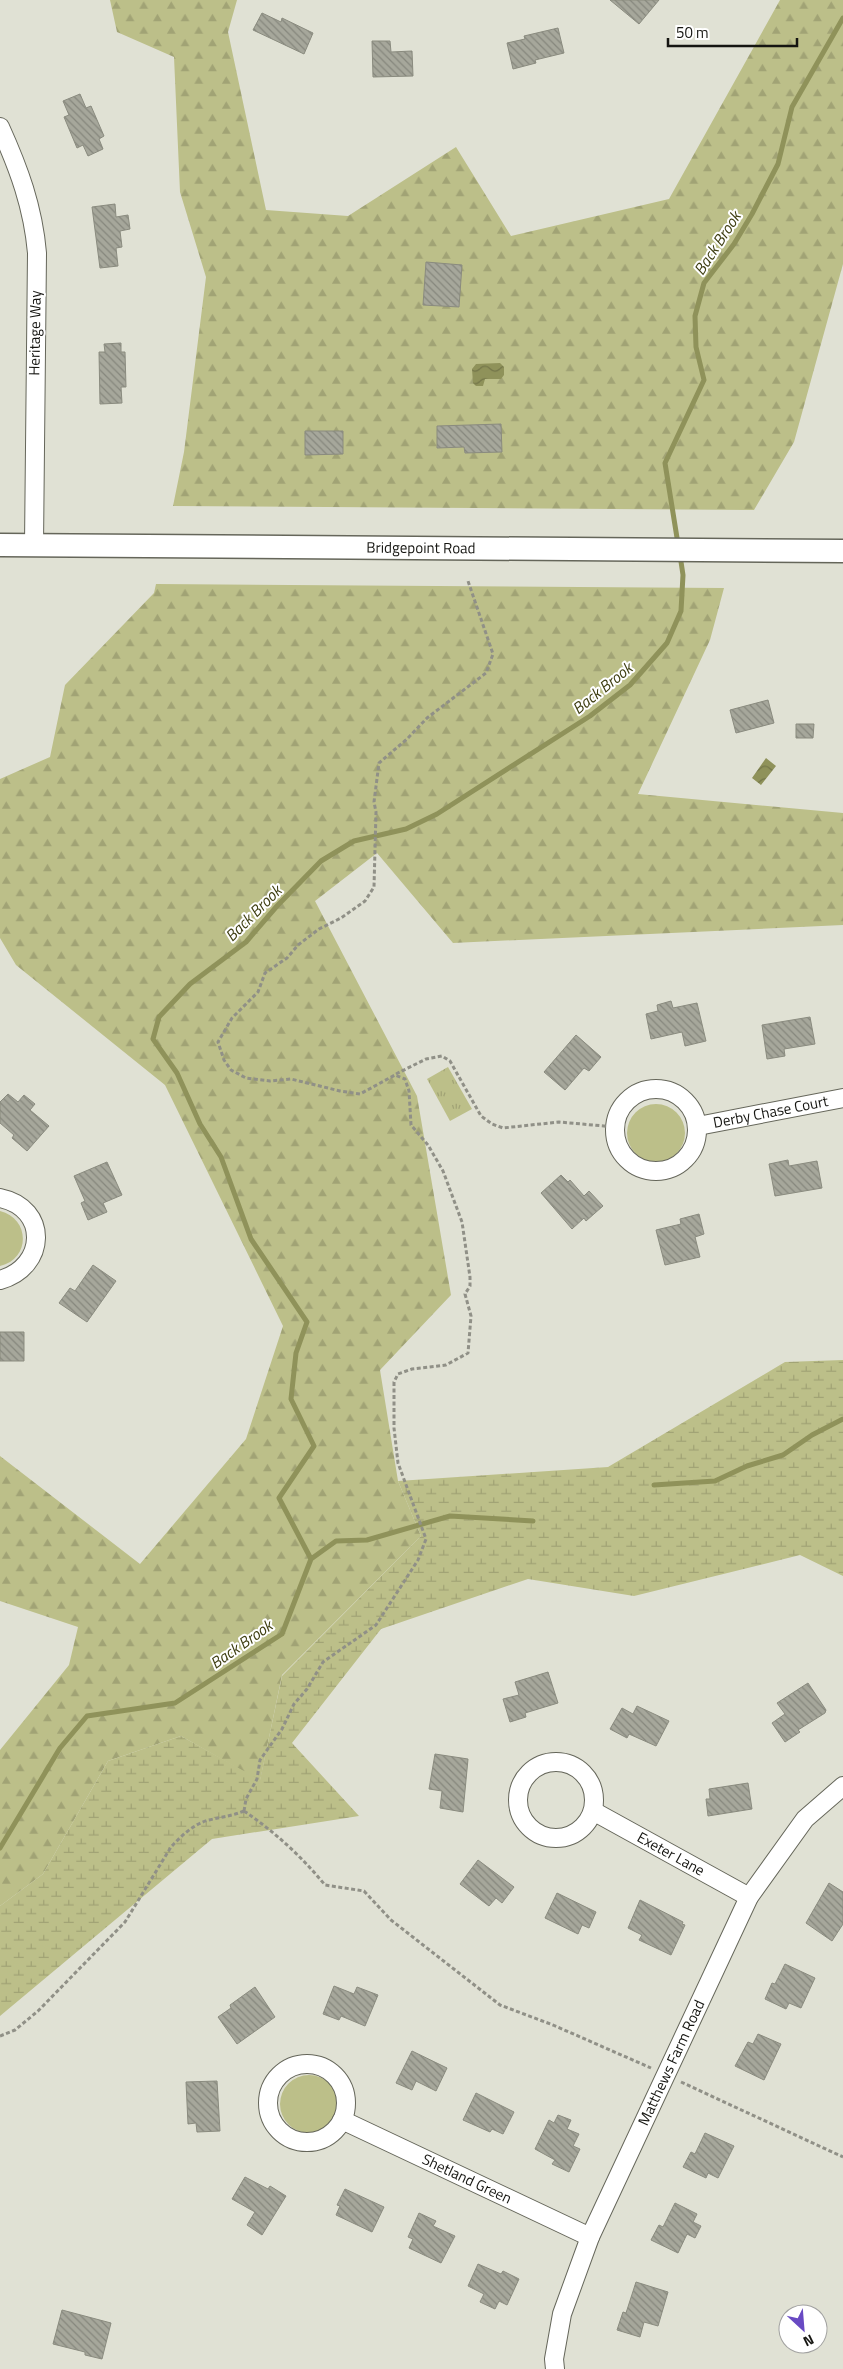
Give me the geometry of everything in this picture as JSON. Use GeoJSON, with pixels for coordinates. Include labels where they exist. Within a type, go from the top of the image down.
{"type":"FeatureCollection","features":[{"type":"Feature","properties":{"kind":"street","name":"Heritage Way"},"geometry":{"type":"LineString","coordinates":[[0,128],[21,174],[35,228],[37,253],[34,546]]}},
{"type":"Feature","properties":{"kind":"street","name":"Bridgepoint Road"},"geometry":{"type":"LineString","coordinates":[[0,545],[843,551]]}},
{"type":"Feature","properties":{"kind":"street","name":"Derby Chase Court"},"geometry":{"type":"LineString","coordinates":[[650,1089],[664,1090],[682,1098],[694,1113],[698,1126],[697,1140],[691,1153],[675,1167],[655,1172],[641,1169],[629,1162],[620,1151],[615,1138],[615,1127],[619,1112],[627,1101],[638,1093],[650,1089]]}},
{"type":"Feature","properties":{"kind":"street","name":"Derby Chase Court"},"geometry":{"type":"LineString","coordinates":[[698,1126],[843,1098]]}},
{"type":"Feature","properties":{"kind":"street"},"geometry":{"type":"LineString","coordinates":[[0,1198],[10,1200],[22,1207],[31,1218],[36,1231],[36,1245],[31,1258],[23,1269],[12,1276],[0,1280]]}},
{"type":"Feature","properties":{"kind":"street"},"geometry":{"type":"LineString","coordinates":[[550,1762],[563,1762],[575,1766],[585,1774],[592,1785],[593,1811],[587,1822],[578,1831],[567,1836],[555,1838],[543,1836],[532,1830],[524,1821],[518,1809],[517,1797],[520,1785],[527,1774],[537,1766],[550,1762]]}},
{"type":"Feature","properties":{"kind":"street","name":"Matthews Farm Road"},"geometry":{"type":"LineString","coordinates":[[556,2369],[554,2359],[562,2314],[590,2237],[748,1897],[805,1819],[843,1786]]}},
{"type":"Feature","properties":{"kind":"street","name":"Exeter Lane"},"geometry":{"type":"LineString","coordinates":[[593,1811],[748,1897]]}},
{"type":"Feature","properties":{"kind":"street"},"geometry":{"type":"LineString","coordinates":[[306,2064],[325,2069],[340,2082],[345,2095],[346,2108],[342,2120],[335,2130],[324,2138],[313,2142],[300,2142],[288,2138],[279,2130],[270,2114],[269,2095],[273,2084],[282,2074],[293,2067],[306,2064]]}},
{"type":"Feature","properties":{"kind":"street","name":"Shetland Green"},"geometry":{"type":"LineString","coordinates":[[342,2120],[590,2237]]}},
{"type":"Feature","properties":{"kind":"path"},"geometry":{"type":"LineString","coordinates":[[468,581],[493,654],[491,664],[486,673],[427,718],[407,739],[379,763],[374,802],[376,812],[374,887],[365,901],[341,918],[319,929],[298,946],[287,958],[265,973],[258,992],[232,1018],[218,1042],[224,1060],[230,1070],[246,1078],[270,1081],[291,1079],[340,1092],[360,1094],[426,1058],[442,1056],[450,1061],[481,1116],[497,1126],[503,1128],[559,1122],[615,1127]]}},
{"type":"Feature","properties":{"kind":"path"},"geometry":{"type":"LineString","coordinates":[[244,1812],[246,1799],[257,1779],[260,1760],[282,1729],[294,1704],[307,1688],[323,1662],[376,1625],[418,1560],[426,1534],[398,1463],[394,1428],[394,1382],[398,1374],[412,1369],[446,1365],[468,1353],[471,1316],[465,1294],[470,1286],[470,1277],[462,1222],[451,1191],[434,1155],[411,1125],[410,1091],[405,1079],[395,1075]]}},
{"type":"Feature","properties":{"kind":"path"},"geometry":{"type":"LineString","coordinates":[[0,2036],[15,2030],[38,2011],[125,1922],[171,1847],[180,1838],[208,1820],[244,1812],[260,1822],[304,1860],[325,1885],[364,1890],[391,1920],[500,2005],[553,2025],[654,2070]]}},
{"type":"Feature","properties":{"kind":"path"},"geometry":{"type":"LineString","coordinates":[[681,2082],[843,2157]]}},
{"type":"Feature","properties":{"kind":"green space"},"geometry":{"type":"Polygon","coordinates":[[[110,0],[237,0],[228,32],[266,210],[348,216],[456,147],[511,236],[669,199],[780,0],[843,0],[843,264],[794,442],[754,510],[173,506],[184,452],[206,277],[180,192],[174,57],[117,32],[110,0]]]}},
{"type":"Feature","properties":{"kind":"green space"},"geometry":{"type":"Polygon","coordinates":[[[156,584],[724,588],[710,640],[638,794],[843,813],[843,925],[453,943],[377,853],[315,901],[417,1096],[451,1295],[380,1370],[398,1481],[421,1536],[282,1675],[260,1781],[181,1736],[108,1761],[43,1874],[0,1906],[0,1750],[69,1665],[78,1627],[0,1601],[0,1456],[140,1564],[246,1439],[283,1326],[165,1085],[16,965],[0,938],[0,779],[50,757],[65,685],[154,593],[156,584]]]}},
{"type":"Feature","properties":{"kind":"green space"},"geometry":{"type":"Polygon","coordinates":[[[448,1067],[472,1109],[450,1121],[427,1079],[448,1067]]]}},
{"type":"Feature","properties":{"kind":"green space"},"geometry":{"type":"Polygon","coordinates":[[[656,1104],[667,1106],[680,1117],[685,1133],[683,1144],[672,1157],[656,1162],[645,1160],[632,1149],[627,1133],[629,1122],[640,1109],[656,1104]]]}},
{"type":"Feature","properties":{"kind":"green space"},"geometry":{"type":"Polygon","coordinates":[[[0,1211],[10,1215],[17,1222],[23,1238],[22,1247],[17,1255],[10,1262],[0,1266],[0,1211]]]}},
{"type":"Feature","properties":{"kind":"green space"},"geometry":{"type":"Polygon","coordinates":[[[843,1360],[843,1576],[800,1555],[634,1596],[528,1579],[381,1629],[292,1743],[359,1816],[212,1839],[0,2016],[0,1906],[43,1874],[108,1761],[181,1736],[260,1780],[282,1676],[421,1536],[398,1481],[608,1467],[785,1362],[843,1360]]]}},
{"type":"Feature","properties":{"kind":"green space"},"geometry":{"type":"Polygon","coordinates":[[[309,2075],[320,2077],[333,2088],[338,2104],[336,2115],[325,2128],[309,2133],[298,2131],[285,2120],[280,2104],[282,2093],[293,2080],[309,2075]]]}},
{"type":"Feature","properties":{"kind":"water"},"geometry":{"type":"Polygon","coordinates":[[[500,363],[504,367],[504,375],[501,379],[485,379],[483,386],[476,386],[473,383],[472,369],[476,364],[500,363]]]}},
{"type":"Feature","properties":{"kind":"water"},"geometry":{"type":"Polygon","coordinates":[[[766,758],[776,766],[761,785],[752,778],[766,758]]]}},
{"type":"Feature","properties":{"kind":"building"},"geometry":{"type":"Polygon","coordinates":[[[610,0],[659,0],[639,24],[610,0]]]}},
{"type":"Feature","properties":{"kind":"building"},"geometry":{"type":"Polygon","coordinates":[[[262,13],[281,22],[282,18],[313,33],[304,54],[253,30],[262,13]]]}},
{"type":"Feature","properties":{"kind":"building"},"geometry":{"type":"Polygon","coordinates":[[[558,28],[564,53],[535,60],[536,63],[513,69],[507,43],[525,39],[524,36],[558,28]]]}},
{"type":"Feature","properties":{"kind":"building"},"geometry":{"type":"Polygon","coordinates":[[[372,41],[390,41],[391,52],[412,51],[413,76],[373,77],[372,41]]]}},
{"type":"Feature","properties":{"kind":"building"},"geometry":{"type":"Polygon","coordinates":[[[80,94],[86,108],[91,106],[104,136],[99,139],[103,149],[88,156],[83,145],[77,148],[64,117],[69,115],[63,101],[80,94]]]}},
{"type":"Feature","properties":{"kind":"building"},"geometry":{"type":"Polygon","coordinates":[[[115,204],[116,217],[128,215],[130,229],[120,231],[122,247],[116,248],[118,266],[100,268],[92,207],[115,204]]]}},
{"type":"Feature","properties":{"kind":"building"},"geometry":{"type":"Polygon","coordinates":[[[426,262],[462,265],[459,307],[423,305],[426,262]]]}},
{"type":"Feature","properties":{"kind":"building"},"geometry":{"type":"Polygon","coordinates":[[[121,343],[121,352],[125,352],[126,387],[121,387],[122,403],[100,404],[99,352],[105,352],[104,344],[121,343]]]}},
{"type":"Feature","properties":{"kind":"building"},"geometry":{"type":"Polygon","coordinates":[[[501,424],[502,452],[465,453],[464,447],[437,448],[437,426],[501,424]]]}},
{"type":"Feature","properties":{"kind":"building"},"geometry":{"type":"Polygon","coordinates":[[[305,431],[343,431],[343,454],[305,455],[305,431]]]}},
{"type":"Feature","properties":{"kind":"building"},"geometry":{"type":"Polygon","coordinates":[[[768,700],[774,723],[736,733],[730,710],[768,700]]]}},
{"type":"Feature","properties":{"kind":"building"},"geometry":{"type":"Polygon","coordinates":[[[796,724],[814,724],[813,738],[796,738],[796,724]]]}},
{"type":"Feature","properties":{"kind":"building"},"geometry":{"type":"Polygon","coordinates":[[[671,1001],[673,1008],[697,1003],[706,1041],[685,1046],[682,1032],[651,1039],[646,1014],[658,1011],[657,1005],[671,1001]]]}},
{"type":"Feature","properties":{"kind":"building"},"geometry":{"type":"Polygon","coordinates":[[[810,1017],[815,1044],[784,1049],[785,1056],[767,1059],[762,1025],[810,1017]]]}},
{"type":"Feature","properties":{"kind":"building"},"geometry":{"type":"Polygon","coordinates":[[[576,1035],[601,1057],[589,1071],[584,1068],[565,1090],[544,1072],[576,1035]]]}},
{"type":"Feature","properties":{"kind":"building"},"geometry":{"type":"Polygon","coordinates":[[[8,1094],[18,1102],[24,1095],[35,1104],[30,1110],[49,1126],[27,1151],[12,1138],[14,1135],[0,1123],[0,1102],[8,1094]]]}},
{"type":"Feature","properties":{"kind":"building"},"geometry":{"type":"Polygon","coordinates":[[[788,1160],[789,1166],[817,1161],[822,1188],[775,1196],[769,1164],[788,1160]]]}},
{"type":"Feature","properties":{"kind":"building"},"geometry":{"type":"Polygon","coordinates":[[[107,1162],[122,1195],[103,1203],[107,1212],[88,1220],[81,1203],[85,1201],[74,1176],[107,1162]]]}},
{"type":"Feature","properties":{"kind":"building"},"geometry":{"type":"Polygon","coordinates":[[[561,1175],[568,1182],[570,1180],[584,1196],[589,1191],[603,1206],[586,1221],[584,1218],[572,1229],[541,1193],[561,1175]]]}},
{"type":"Feature","properties":{"kind":"building"},"geometry":{"type":"Polygon","coordinates":[[[699,1214],[704,1234],[695,1237],[700,1257],[665,1265],[656,1230],[681,1224],[680,1219],[699,1214]]]}},
{"type":"Feature","properties":{"kind":"building"},"geometry":{"type":"Polygon","coordinates":[[[93,1265],[116,1281],[87,1322],[59,1303],[70,1288],[75,1291],[93,1265]]]}},
{"type":"Feature","properties":{"kind":"building"},"geometry":{"type":"Polygon","coordinates":[[[0,1332],[24,1332],[24,1361],[0,1361],[0,1332]]]}},
{"type":"Feature","properties":{"kind":"building"},"geometry":{"type":"Polygon","coordinates":[[[548,1672],[558,1703],[525,1713],[526,1717],[510,1722],[503,1699],[519,1695],[515,1682],[548,1672]]]}},
{"type":"Feature","properties":{"kind":"building"},"geometry":{"type":"Polygon","coordinates":[[[808,1683],[826,1710],[825,1713],[798,1730],[800,1732],[785,1742],[772,1723],[785,1714],[777,1703],[808,1683]]]}},
{"type":"Feature","properties":{"kind":"building"},"geometry":{"type":"Polygon","coordinates":[[[637,1706],[669,1721],[656,1746],[629,1734],[627,1738],[610,1729],[622,1708],[633,1714],[637,1706]]]}},
{"type":"Feature","properties":{"kind":"building"},"geometry":{"type":"Polygon","coordinates":[[[435,1754],[468,1759],[463,1812],[440,1808],[442,1791],[429,1789],[435,1754]]]}},
{"type":"Feature","properties":{"kind":"building"},"geometry":{"type":"Polygon","coordinates":[[[748,1783],[752,1809],[708,1816],[706,1799],[710,1799],[709,1789],[748,1783]]]}},
{"type":"Feature","properties":{"kind":"building"},"geometry":{"type":"Polygon","coordinates":[[[478,1860],[514,1887],[502,1903],[496,1898],[489,1906],[460,1884],[478,1860]]]}},
{"type":"Feature","properties":{"kind":"building"},"geometry":{"type":"Polygon","coordinates":[[[829,1883],[843,1892],[843,1924],[832,1941],[806,1923],[829,1883]]]}},
{"type":"Feature","properties":{"kind":"building"},"geometry":{"type":"Polygon","coordinates":[[[557,1893],[596,1912],[589,1928],[582,1925],[578,1934],[545,1918],[557,1893]]]}},
{"type":"Feature","properties":{"kind":"building"},"geometry":{"type":"Polygon","coordinates":[[[640,1900],[683,1922],[682,1924],[685,1925],[671,1955],[639,1940],[642,1935],[628,1928],[640,1900]]]}},
{"type":"Feature","properties":{"kind":"building"},"geometry":{"type":"Polygon","coordinates":[[[785,1964],[815,1978],[801,2008],[789,2003],[786,2009],[765,1999],[772,1983],[775,1984],[785,1964]]]}},
{"type":"Feature","properties":{"kind":"building"},"geometry":{"type":"Polygon","coordinates":[[[334,1986],[354,1994],[357,1987],[378,1995],[365,2026],[341,2016],[339,2020],[323,2014],[334,1986]]]}},
{"type":"Feature","properties":{"kind":"building"},"geometry":{"type":"Polygon","coordinates":[[[255,1987],[275,2017],[237,2044],[218,2017],[231,2008],[230,2005],[255,1987]]]}},
{"type":"Feature","properties":{"kind":"building"},"geometry":{"type":"Polygon","coordinates":[[[758,2034],[781,2044],[764,2080],[735,2066],[748,2042],[753,2044],[758,2034]]]}},
{"type":"Feature","properties":{"kind":"building"},"geometry":{"type":"Polygon","coordinates":[[[412,2051],[447,2068],[436,2091],[416,2081],[412,2090],[396,2083],[412,2051]]]}},
{"type":"Feature","properties":{"kind":"building"},"geometry":{"type":"Polygon","coordinates":[[[217,2081],[220,2131],[197,2132],[196,2123],[188,2124],[186,2082],[217,2081]]]}},
{"type":"Feature","properties":{"kind":"building"},"geometry":{"type":"Polygon","coordinates":[[[476,2093],[514,2112],[503,2134],[492,2129],[490,2132],[463,2120],[476,2093]]]}},
{"type":"Feature","properties":{"kind":"building"},"geometry":{"type":"Polygon","coordinates":[[[558,2115],[571,2120],[567,2129],[579,2134],[573,2146],[580,2149],[569,2172],[552,2164],[555,2160],[535,2149],[549,2120],[554,2123],[558,2115]]]}},
{"type":"Feature","properties":{"kind":"building"},"geometry":{"type":"Polygon","coordinates":[[[705,2133],[734,2146],[718,2178],[708,2173],[706,2178],[683,2167],[691,2152],[695,2154],[705,2133]]]}},
{"type":"Feature","properties":{"kind":"building"},"geometry":{"type":"Polygon","coordinates":[[[245,2177],[268,2189],[270,2186],[286,2196],[262,2235],[247,2225],[255,2212],[232,2199],[245,2177]]]}},
{"type":"Feature","properties":{"kind":"building"},"geometry":{"type":"Polygon","coordinates":[[[345,2189],[384,2207],[372,2232],[336,2215],[340,2206],[337,2205],[345,2189]]]}},
{"type":"Feature","properties":{"kind":"building"},"geometry":{"type":"Polygon","coordinates":[[[675,2203],[697,2214],[693,2222],[701,2226],[695,2238],[687,2234],[678,2253],[651,2240],[659,2225],[663,2227],[675,2203]]]}},
{"type":"Feature","properties":{"kind":"building"},"geometry":{"type":"Polygon","coordinates":[[[419,2213],[436,2221],[433,2226],[455,2236],[441,2263],[409,2248],[413,2239],[408,2237],[419,2213]]]}},
{"type":"Feature","properties":{"kind":"building"},"geometry":{"type":"Polygon","coordinates":[[[478,2264],[501,2274],[503,2271],[519,2279],[507,2305],[499,2301],[495,2309],[480,2302],[484,2294],[468,2286],[478,2264]]]}},
{"type":"Feature","properties":{"kind":"building"},"geometry":{"type":"Polygon","coordinates":[[[636,2282],[668,2292],[658,2326],[644,2322],[640,2337],[617,2330],[623,2312],[626,2313],[636,2282]]]}},
{"type":"Feature","properties":{"kind":"building"},"geometry":{"type":"Polygon","coordinates":[[[62,2310],[111,2323],[102,2359],[85,2355],[85,2352],[53,2344],[62,2310]]]}},
{"type":"Feature","properties":{"kind":"waterway","name":"Back Brook"},"geometry":{"type":"LineString","coordinates":[[678,544],[665,463],[704,380],[696,347],[695,316],[704,283],[734,244],[752,214],[778,164],[792,107],[843,18]]}},
{"type":"Feature","properties":{"kind":"waterway","name":"Back Brook"},"geometry":{"type":"LineString","coordinates":[[0,1848],[60,1748],[87,1716],[175,1703],[282,1634],[311,1559],[279,1498],[314,1446],[291,1399],[296,1353],[307,1322],[251,1239],[221,1157],[200,1124],[177,1073],[153,1039],[159,1017],[190,984],[246,942],[277,906],[321,861],[354,841],[406,829],[437,814],[590,716],[630,685],[667,643],[681,611],[683,575],[680,555]]}},
{"type":"Feature","properties":{"kind":"waterway"},"geometry":{"type":"LineString","coordinates":[[654,1485],[715,1481],[747,1466],[783,1455],[812,1435],[843,1419]]}},
{"type":"Feature","properties":{"kind":"waterway"},"geometry":{"type":"LineString","coordinates":[[311,1559],[336,1541],[367,1540],[450,1516],[533,1521]]}}]}
